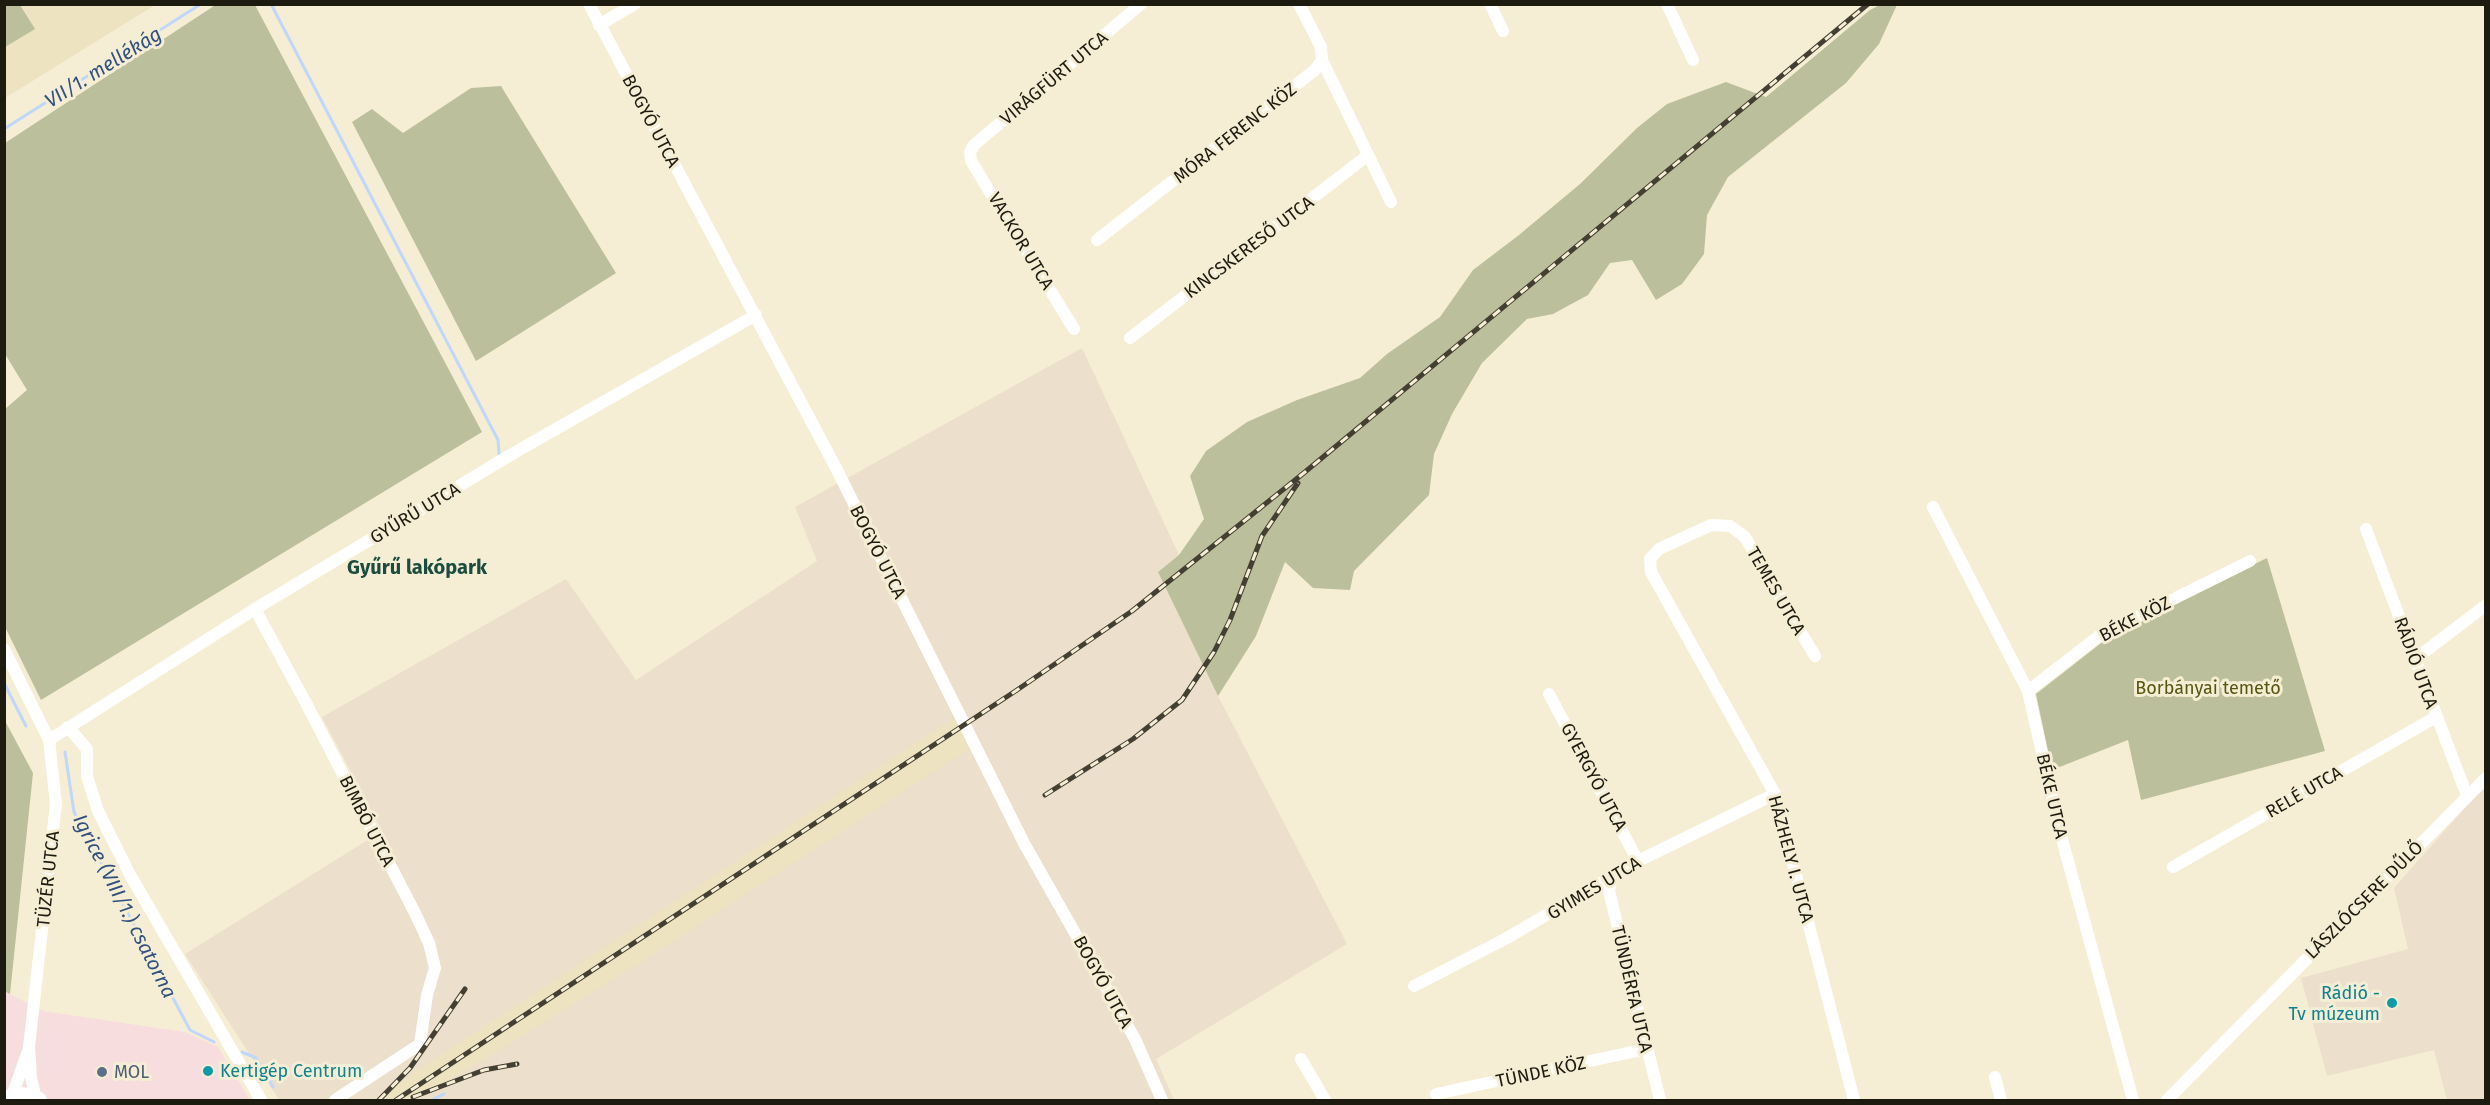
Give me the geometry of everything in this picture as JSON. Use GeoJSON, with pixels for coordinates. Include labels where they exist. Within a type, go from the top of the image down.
{"type":"FeatureCollection","features":[{"type":"Feature","properties":{"kind":"main road"},"geometry":{"type":"LineString","coordinates":[[8,1098],[24,1095],[37,1100]]}},
{"type":"Feature","properties":{"kind":"street","name":"BOGYÓ UTCA"},"geometry":{"type":"LineString","coordinates":[[589,4],[756,315],[976,742],[1025,844],[1135,1039],[1162,1101]]}},
{"type":"Feature","properties":{"kind":"street"},"geometry":{"type":"LineString","coordinates":[[599,25],[635,4]]}},
{"type":"Feature","properties":{"kind":"street"},"geometry":{"type":"LineString","coordinates":[[1299,4],[1321,47],[1322,60],[1391,202]]}},
{"type":"Feature","properties":{"kind":"street"},"geometry":{"type":"LineString","coordinates":[[1491,4],[1503,31]]}},
{"type":"Feature","properties":{"kind":"street"},"geometry":{"type":"LineString","coordinates":[[1667,4],[1694,60]]}},
{"type":"Feature","properties":{"kind":"street","name":"VIRÁGFÜRT UTCA"},"geometry":{"type":"LineString","coordinates":[[970,152],[974,145],[1140,5]]}},
{"type":"Feature","properties":{"kind":"street","name":"MÓRA FERENC KÖZ"},"geometry":{"type":"LineString","coordinates":[[1096,240],[1306,77],[1322,60]]}},
{"type":"Feature","properties":{"kind":"street","name":"VACKOR UTCA"},"geometry":{"type":"LineString","coordinates":[[970,152],[971,161],[1074,329]]}},
{"type":"Feature","properties":{"kind":"street","name":"KINCSKERESŐ UTCA"},"geometry":{"type":"LineString","coordinates":[[1130,338],[1367,156]]}},
{"type":"Feature","properties":{"kind":"street","name":"GYŰRŰ UTCA"},"geometry":{"type":"LineString","coordinates":[[49,740],[255,609],[512,454],[756,315]]}},
{"type":"Feature","properties":{"kind":"street","name":"BÉKE UTCA"},"geometry":{"type":"LineString","coordinates":[[1933,507],[2028,691],[2059,828],[2133,1101]]}},
{"type":"Feature","properties":{"kind":"street","name":"TEMES UTCA"},"geometry":{"type":"LineString","coordinates":[[1651,572],[1650,559],[1659,549],[1711,525],[1730,526],[1745,537],[1815,656]]}},
{"type":"Feature","properties":{"kind":"street","name":"RÁDIÓ UTCA"},"geometry":{"type":"LineString","coordinates":[[2366,530],[2467,796]]}},
{"type":"Feature","properties":{"kind":"street","name":"BÉKE KÖZ"},"geometry":{"type":"LineString","coordinates":[[2028,691],[2099,636],[2250,561]]}},
{"type":"Feature","properties":{"kind":"street","name":"HÁZHELY I. UTCA"},"geometry":{"type":"LineString","coordinates":[[1651,572],[1775,794],[1854,1101]]}},
{"type":"Feature","properties":{"kind":"street"},"geometry":{"type":"LineString","coordinates":[[2414,660],[2486,605]]}},
{"type":"Feature","properties":{"kind":"street","name":"BIMBÓ UTCA"},"geometry":{"type":"LineString","coordinates":[[255,609],[306,703],[429,944],[435,968],[427,995],[420,1044],[335,1101]]}},
{"type":"Feature","properties":{"kind":"street","name":"TÜZÉR UTCA"},"geometry":{"type":"LineString","coordinates":[[4,650],[49,740],[56,804],[29,1047],[31,1077],[37,1100]]}},
{"type":"Feature","properties":{"kind":"street","name":"GYERGYÓ UTCA"},"geometry":{"type":"LineString","coordinates":[[1550,694],[1638,861]]}},
{"type":"Feature","properties":{"kind":"street","name":"RELÉ UTCA"},"geometry":{"type":"LineString","coordinates":[[2173,867],[2436,717]]}},
{"type":"Feature","properties":{"kind":"street"},"geometry":{"type":"LineString","coordinates":[[69,728],[87,749],[87,776],[98,811],[129,873],[261,1101]]}},
{"type":"Feature","properties":{"kind":"street","name":"LÁSZLÓCSERE DŰLŐ"},"geometry":{"type":"LineString","coordinates":[[2167,1101],[2486,778]]}},
{"type":"Feature","properties":{"kind":"street","name":"GYIMES UTCA"},"geometry":{"type":"LineString","coordinates":[[1414,986],[1507,938],[1638,861],[1775,794]]}},
{"type":"Feature","properties":{"kind":"street","name":"TÜNDÉRFA UTCA"},"geometry":{"type":"LineString","coordinates":[[1612,878],[1609,891],[1660,1101]]}},
{"type":"Feature","properties":{"kind":"street","name":"TÜZÉR UTCA"},"geometry":{"type":"LineString","coordinates":[[8,1098],[29,1047]]}},
{"type":"Feature","properties":{"kind":"street","name":"TÜNDE KÖZ"},"geometry":{"type":"LineString","coordinates":[[1436,1094],[1646,1049]]}},
{"type":"Feature","properties":{"kind":"street"},"geometry":{"type":"LineString","coordinates":[[1301,1059],[1324,1101]]}},
{"type":"Feature","properties":{"kind":"street"},"geometry":{"type":"LineString","coordinates":[[1995,1077],[2001,1101]]}},
{"type":"Feature","properties":{"kind":"shaded area"},"geometry":{"type":"Polygon","coordinates":[[[5,5],[155,5],[5,98],[5,5]]]}},
{"type":"Feature","properties":{"kind":"shaded area"},"geometry":{"type":"Polygon","coordinates":[[[1082,348],[1179,555],[1158,572],[1218,696],[1347,944],[1156,1059],[1174,1100],[279,1100],[185,954],[382,831],[322,717],[566,579],[636,680],[817,561],[795,507],[1082,348]]]}},
{"type":"Feature","properties":{"kind":"shaded area"},"geometry":{"type":"Polygon","coordinates":[[[957,716],[975,745],[643,961],[418,1100],[372,1100],[957,716]]]}},
{"type":"Feature","properties":{"kind":"shaded area"},"geometry":{"type":"Polygon","coordinates":[[[2485,785],[2485,1100],[2447,1100],[2434,1050],[2327,1076],[2301,978],[2408,949],[2394,888],[2485,785]]]}},
{"type":"Feature","properties":{"kind":"shaded area"},"geometry":{"type":"Polygon","coordinates":[[[4,991],[43,1011],[185,1032],[218,1047],[250,1100],[5,1100],[4,991]]]}},
{"type":"Feature","properties":{"kind":"green space"},"geometry":{"type":"Polygon","coordinates":[[[5,4],[20,5],[35,29],[5,47],[5,4]]]}},
{"type":"Feature","properties":{"kind":"green space"},"geometry":{"type":"Polygon","coordinates":[[[217,4],[255,5],[482,432],[41,700],[5,627],[5,409],[27,390],[5,354],[5,143],[217,4]]]}},
{"type":"Feature","properties":{"kind":"green space"},"geometry":{"type":"Polygon","coordinates":[[[1882,4],[1896,5],[1896,7],[1879,44],[1846,83],[1728,177],[1707,215],[1704,254],[1682,284],[1656,300],[1632,260],[1610,263],[1588,295],[1553,314],[1527,319],[1482,363],[1452,414],[1434,454],[1429,495],[1354,571],[1350,590],[1313,588],[1285,562],[1256,636],[1218,696],[1158,572],[1179,555],[1204,519],[1190,476],[1206,451],[1247,422],[1297,400],[1360,378],[1387,354],[1440,317],[1473,270],[1580,184],[1637,128],[1667,104],[1726,82],[1766,97],[1870,10],[1882,4]]]}},
{"type":"Feature","properties":{"kind":"green space"},"geometry":{"type":"Polygon","coordinates":[[[501,86],[616,273],[476,361],[352,122],[372,109],[403,133],[471,88],[501,86]]]}},
{"type":"Feature","properties":{"kind":"green space","name":"Borbányai temető"},"geometry":{"type":"Polygon","coordinates":[[[2267,558],[2325,751],[2141,800],[2128,740],[2052,770],[2036,694],[2105,640],[2144,617],[2267,558]]]}},
{"type":"Feature","properties":{"kind":"green space"},"geometry":{"type":"Polygon","coordinates":[[[4,719],[33,773],[10,994],[4,991],[4,719]]]}},
{"type":"Feature","properties":{"kind":"waterway","name":"VII/1. mellékág"},"geometry":{"type":"LineString","coordinates":[[4,129],[201,4]]}},
{"type":"Feature","properties":{"kind":"waterway"},"geometry":{"type":"LineString","coordinates":[[271,4],[498,440],[499,454]]}},
{"type":"Feature","properties":{"kind":"waterway","name":"Igrice (VIII/1.) csatorna"},"geometry":{"type":"LineString","coordinates":[[4,683],[26,726]]}},
{"type":"Feature","properties":{"kind":"waterway","name":"Igrice (VIII/1.) csatorna"},"geometry":{"type":"LineString","coordinates":[[65,752],[74,812],[190,1030],[214,1042]]}},
{"type":"Feature","properties":{"kind":"waterway","name":"Igrice (VIII/1.) csatorna"},"geometry":{"type":"LineString","coordinates":[[242,1052],[256,1058],[273,1087]]}},
{"type":"Feature","properties":{"kind":"waterway","name":"Igrice (VIII/1.) csatorna"},"geometry":{"type":"LineString","coordinates":[[432,1100],[444,1094]]}},
{"type":"Feature","properties":{"kind":"railway"},"geometry":{"type":"LineString","coordinates":[[396,1100],[1017,690],[1132,611],[1305,472],[1868,4]]}},
{"type":"Feature","properties":{"kind":"railway"},"geometry":{"type":"LineString","coordinates":[[1045,795],[1133,739],[1182,700],[1214,652],[1230,620],[1262,536],[1298,483]]}},
{"type":"Feature","properties":{"kind":"railway"},"geometry":{"type":"LineString","coordinates":[[379,1100],[410,1068],[465,989]]}},
{"type":"Feature","properties":{"kind":"railway"},"geometry":{"type":"LineString","coordinates":[[413,1097],[484,1070],[517,1064]]}},
{"type":"Feature","properties":{"kind":"place","name":"Rádió - Tv múzeum"},"geometry":{"type":"Point","coordinates":[2392,1003]}},
{"type":"Feature","properties":{"kind":"place","name":"Kertigép Centrum"},"geometry":{"type":"Point","coordinates":[208,1071]}},
{"type":"Feature","properties":{"kind":"place","name":"MOL"},"geometry":{"type":"Point","coordinates":[102,1072]}},
{"type":"Feature","properties":{"kind":"district","name":"Gyűrű lakópark"},"geometry":{"type":"Point","coordinates":[417,567]}}]}
